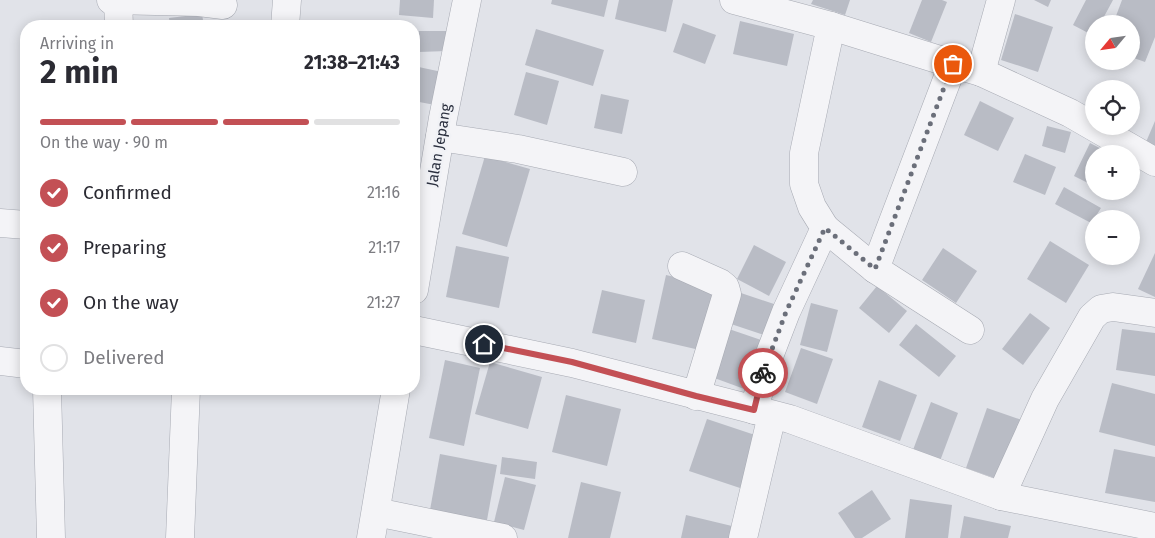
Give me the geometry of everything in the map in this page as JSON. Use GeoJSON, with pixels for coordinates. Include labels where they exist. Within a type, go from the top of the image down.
{"type":"FeatureCollection","features":[{"type":"Feature","properties":{"kind":"street"},"geometry":{"type":"LineString","coordinates":[[111,0],[199,2],[223,10]]}},
{"type":"Feature","properties":{"kind":"street"},"geometry":{"type":"LineString","coordinates":[[118,0],[119,20]]}},
{"type":"Feature","properties":{"kind":"street"},"geometry":{"type":"LineString","coordinates":[[286,20],[288,0]]}},
{"type":"Feature","properties":{"kind":"street","name":"Jalan Jepang"},"geometry":{"type":"LineString","coordinates":[[420,239],[467,0]]}},
{"type":"Feature","properties":{"kind":"street"},"geometry":{"type":"LineString","coordinates":[[734,0],[831,26],[981,72],[1070,113],[1155,162]]}},
{"type":"Feature","properties":{"kind":"street"},"geometry":{"type":"LineString","coordinates":[[981,72],[1002,0]]}},
{"type":"Feature","properties":{"kind":"street"},"geometry":{"type":"LineString","coordinates":[[831,26],[804,153],[804,184],[812,207],[825,228],[875,269],[970,330]]}},
{"type":"Feature","properties":{"kind":"street"},"geometry":{"type":"LineString","coordinates":[[875,269],[953,64]]}},
{"type":"Feature","properties":{"kind":"street"},"geometry":{"type":"LineString","coordinates":[[440,137],[518,149],[623,172]]}},
{"type":"Feature","properties":{"kind":"street"},"geometry":{"type":"LineString","coordinates":[[0,222],[20,224]]}},
{"type":"Feature","properties":{"kind":"street"},"geometry":{"type":"LineString","coordinates":[[743,538],[763,412],[769,355],[786,312],[825,228]]}},
{"type":"Feature","properties":{"kind":"street"},"geometry":{"type":"LineString","coordinates":[[682,266],[720,283],[727,294],[696,396]]}},
{"type":"Feature","properties":{"kind":"street"},"geometry":{"type":"LineString","coordinates":[[1001,496],[1045,399],[1092,317],[1101,309],[1113,307],[1155,313]]}},
{"type":"Feature","properties":{"kind":"street"},"geometry":{"type":"LineString","coordinates":[[420,331],[572,362],[696,396],[790,419],[1001,496],[1155,527]]}},
{"type":"Feature","properties":{"kind":"street"},"geometry":{"type":"LineString","coordinates":[[0,362],[20,364]]}},
{"type":"Feature","properties":{"kind":"street"},"geometry":{"type":"LineString","coordinates":[[47,395],[51,538]]}},
{"type":"Feature","properties":{"kind":"street"},"geometry":{"type":"LineString","coordinates":[[180,538],[186,395]]}},
{"type":"Feature","properties":{"kind":"street"},"geometry":{"type":"LineString","coordinates":[[395,395],[373,525],[504,538]]}},
{"type":"Feature","properties":{"kind":"building"},"geometry":{"type":"Polygon","coordinates":[[[400,0],[434,0],[433,18],[399,15],[400,0]]]}},
{"type":"Feature","properties":{"kind":"building"},"geometry":{"type":"Polygon","coordinates":[[[552,0],[608,0],[604,17],[551,4],[552,0]]]}},
{"type":"Feature","properties":{"kind":"building"},"geometry":{"type":"Polygon","coordinates":[[[619,0],[673,0],[666,32],[615,19],[619,0]]]}},
{"type":"Feature","properties":{"kind":"building"},"geometry":{"type":"Polygon","coordinates":[[[813,0],[850,0],[845,15],[811,4],[813,0]]]}},
{"type":"Feature","properties":{"kind":"building"},"geometry":{"type":"Polygon","coordinates":[[[922,0],[942,0],[947,2],[931,42],[909,33],[922,0]]]}},
{"type":"Feature","properties":{"kind":"building"},"geometry":{"type":"Polygon","coordinates":[[[1034,0],[1051,0],[1048,7],[1034,0]]]}},
{"type":"Feature","properties":{"kind":"building"},"geometry":{"type":"Polygon","coordinates":[[[1086,0],[1113,0],[1105,15],[1085,15],[1085,31],[1073,25],[1086,0]]]}},
{"type":"Feature","properties":{"kind":"building"},"geometry":{"type":"Polygon","coordinates":[[[1122,0],[1155,0],[1155,37],[1145,62],[1140,60],[1140,15],[1116,15],[1122,0]]]}},
{"type":"Feature","properties":{"kind":"building"},"geometry":{"type":"Polygon","coordinates":[[[202,14],[203,20],[169,20],[169,18],[202,14]]]}},
{"type":"Feature","properties":{"kind":"building"},"geometry":{"type":"Polygon","coordinates":[[[1015,14],[1053,27],[1038,72],[1001,60],[1015,14]]]}},
{"type":"Feature","properties":{"kind":"building"},"geometry":{"type":"Polygon","coordinates":[[[740,21],[794,34],[787,66],[733,54],[740,21]]]}},
{"type":"Feature","properties":{"kind":"building"},"geometry":{"type":"Polygon","coordinates":[[[683,23],[716,35],[705,64],[673,52],[683,23]]]}},
{"type":"Feature","properties":{"kind":"building"},"geometry":{"type":"Polygon","coordinates":[[[536,29],[604,50],[593,86],[525,65],[536,29]]]}},
{"type":"Feature","properties":{"kind":"building"},"geometry":{"type":"Polygon","coordinates":[[[420,31],[446,31],[447,51],[420,52],[420,31]]]}},
{"type":"Feature","properties":{"kind":"building"},"geometry":{"type":"Polygon","coordinates":[[[420,67],[442,72],[435,105],[420,102],[420,67]]]}},
{"type":"Feature","properties":{"kind":"building"},"geometry":{"type":"Polygon","coordinates":[[[526,72],[559,81],[547,125],[514,115],[526,72]]]}},
{"type":"Feature","properties":{"kind":"building"},"geometry":{"type":"Polygon","coordinates":[[[601,94],[629,100],[622,134],[594,128],[601,94]]]}},
{"type":"Feature","properties":{"kind":"building"},"geometry":{"type":"Polygon","coordinates":[[[980,101],[1014,118],[998,151],[964,135],[980,101]]]}},
{"type":"Feature","properties":{"kind":"building"},"geometry":{"type":"Polygon","coordinates":[[[1155,121],[1155,154],[1143,149],[1155,121]]]}},
{"type":"Feature","properties":{"kind":"building"},"geometry":{"type":"Polygon","coordinates":[[[1047,126],[1071,132],[1065,153],[1042,146],[1047,126]]]}},
{"type":"Feature","properties":{"kind":"building"},"geometry":{"type":"Polygon","coordinates":[[[1085,153],[1085,182],[1074,176],[1085,153]]]}},
{"type":"Feature","properties":{"kind":"building"},"geometry":{"type":"Polygon","coordinates":[[[1025,154],[1056,167],[1045,195],[1013,182],[1025,154]]]}},
{"type":"Feature","properties":{"kind":"building"},"geometry":{"type":"Polygon","coordinates":[[[485,156],[530,169],[507,247],[462,234],[485,156]]]}},
{"type":"Feature","properties":{"kind":"building"},"geometry":{"type":"Polygon","coordinates":[[[1064,187],[1101,208],[1100,210],[1085,210],[1085,220],[1055,204],[1064,187]]]}},
{"type":"Feature","properties":{"kind":"building"},"geometry":{"type":"Polygon","coordinates":[[[1050,241],[1085,263],[1085,265],[1089,265],[1066,303],[1027,279],[1050,241]]]}},
{"type":"Feature","properties":{"kind":"building"},"geometry":{"type":"Polygon","coordinates":[[[754,245],[786,262],[769,296],[737,279],[754,245]]]}},
{"type":"Feature","properties":{"kind":"building"},"geometry":{"type":"Polygon","coordinates":[[[456,246],[509,257],[499,308],[446,297],[456,246]]]}},
{"type":"Feature","properties":{"kind":"building"},"geometry":{"type":"Polygon","coordinates":[[[943,248],[977,271],[956,303],[922,280],[943,248]]]}},
{"type":"Feature","properties":{"kind":"building"},"geometry":{"type":"Polygon","coordinates":[[[1155,253],[1155,297],[1138,289],[1155,253]]]}},
{"type":"Feature","properties":{"kind":"building"},"geometry":{"type":"Polygon","coordinates":[[[666,275],[718,287],[704,351],[652,339],[666,275]]]}},
{"type":"Feature","properties":{"kind":"building"},"geometry":{"type":"Polygon","coordinates":[[[877,286],[907,311],[889,333],[859,308],[877,286]]]}},
{"type":"Feature","properties":{"kind":"building"},"geometry":{"type":"Polygon","coordinates":[[[602,290],[645,300],[636,343],[592,333],[602,290]]]}},
{"type":"Feature","properties":{"kind":"building"},"geometry":{"type":"Polygon","coordinates":[[[732,290],[783,307],[773,338],[722,321],[732,290]]]}},
{"type":"Feature","properties":{"kind":"building"},"geometry":{"type":"Polygon","coordinates":[[[811,303],[838,310],[827,352],[800,345],[811,303]]]}},
{"type":"Feature","properties":{"kind":"building"},"geometry":{"type":"Polygon","coordinates":[[[1030,313],[1050,328],[1023,365],[1002,349],[1030,313]]]}},
{"type":"Feature","properties":{"kind":"building"},"geometry":{"type":"Polygon","coordinates":[[[916,324],[956,356],[939,377],[899,345],[916,324]]]}},
{"type":"Feature","properties":{"kind":"building"},"geometry":{"type":"Polygon","coordinates":[[[726,328],[764,341],[747,390],[709,376],[726,328]]]}},
{"type":"Feature","properties":{"kind":"building"},"geometry":{"type":"Polygon","coordinates":[[[1122,329],[1155,333],[1155,376],[1116,370],[1122,329]]]}},
{"type":"Feature","properties":{"kind":"building"},"geometry":{"type":"Polygon","coordinates":[[[801,348],[833,359],[817,404],[785,392],[801,348]]]}},
{"type":"Feature","properties":{"kind":"building"},"geometry":{"type":"Polygon","coordinates":[[[445,360],[480,368],[464,446],[429,438],[445,360]]]}},
{"type":"Feature","properties":{"kind":"building"},"geometry":{"type":"Polygon","coordinates":[[[490,362],[542,377],[528,429],[475,414],[490,362]]]}},
{"type":"Feature","properties":{"kind":"building"},"geometry":{"type":"Polygon","coordinates":[[[879,380],[917,395],[900,441],[862,427],[879,380]]]}},
{"type":"Feature","properties":{"kind":"building"},"geometry":{"type":"Polygon","coordinates":[[[1112,383],[1155,394],[1155,446],[1099,432],[1112,383]]]}},
{"type":"Feature","properties":{"kind":"building"},"geometry":{"type":"Polygon","coordinates":[[[566,395],[621,409],[607,466],[552,452],[566,395]]]}},
{"type":"Feature","properties":{"kind":"building"},"geometry":{"type":"Polygon","coordinates":[[[931,402],[958,413],[940,461],[913,450],[931,402]]]}},
{"type":"Feature","properties":{"kind":"building"},"geometry":{"type":"Polygon","coordinates":[[[987,408],[1022,420],[1000,480],[966,468],[987,408]]]}},
{"type":"Feature","properties":{"kind":"building"},"geometry":{"type":"Polygon","coordinates":[[[707,419],[761,437],[743,489],[689,471],[707,419]]]}},
{"type":"Feature","properties":{"kind":"building"},"geometry":{"type":"Polygon","coordinates":[[[1114,449],[1155,457],[1155,502],[1105,493],[1114,449]]]}},
{"type":"Feature","properties":{"kind":"building"},"geometry":{"type":"Polygon","coordinates":[[[440,454],[497,465],[487,520],[430,510],[440,454]]]}},
{"type":"Feature","properties":{"kind":"building"},"geometry":{"type":"Polygon","coordinates":[[[502,457],[537,462],[535,479],[500,474],[502,457]]]}},
{"type":"Feature","properties":{"kind":"building"},"geometry":{"type":"Polygon","coordinates":[[[505,477],[536,485],[524,530],[494,522],[505,477]]]}},
{"type":"Feature","properties":{"kind":"building"},"geometry":{"type":"Polygon","coordinates":[[[581,482],[621,492],[610,538],[568,538],[581,482]]]}},
{"type":"Feature","properties":{"kind":"building"},"geometry":{"type":"Polygon","coordinates":[[[872,490],[891,519],[862,538],[855,538],[838,513],[872,490]]]}},
{"type":"Feature","properties":{"kind":"building"},"geometry":{"type":"Polygon","coordinates":[[[910,499],[952,505],[948,538],[905,538],[910,499]]]}},
{"type":"Feature","properties":{"kind":"building"},"geometry":{"type":"Polygon","coordinates":[[[686,515],[732,526],[730,538],[681,538],[686,515]]]}},
{"type":"Feature","properties":{"kind":"building"},"geometry":{"type":"Polygon","coordinates":[[[964,516],[1011,526],[1008,538],[960,538],[964,516]]]}},
{"type":"Feature","properties":{"kind":"way so far"},"geometry":{"type":"LineString","coordinates":[[763,373],[786,312],[825,228],[875,269],[953,64]]}},
{"type":"Feature","properties":{"kind":"route"},"geometry":{"type":"LineString","coordinates":[[484,344],[572,362],[754,410],[763,373]]}}]}
